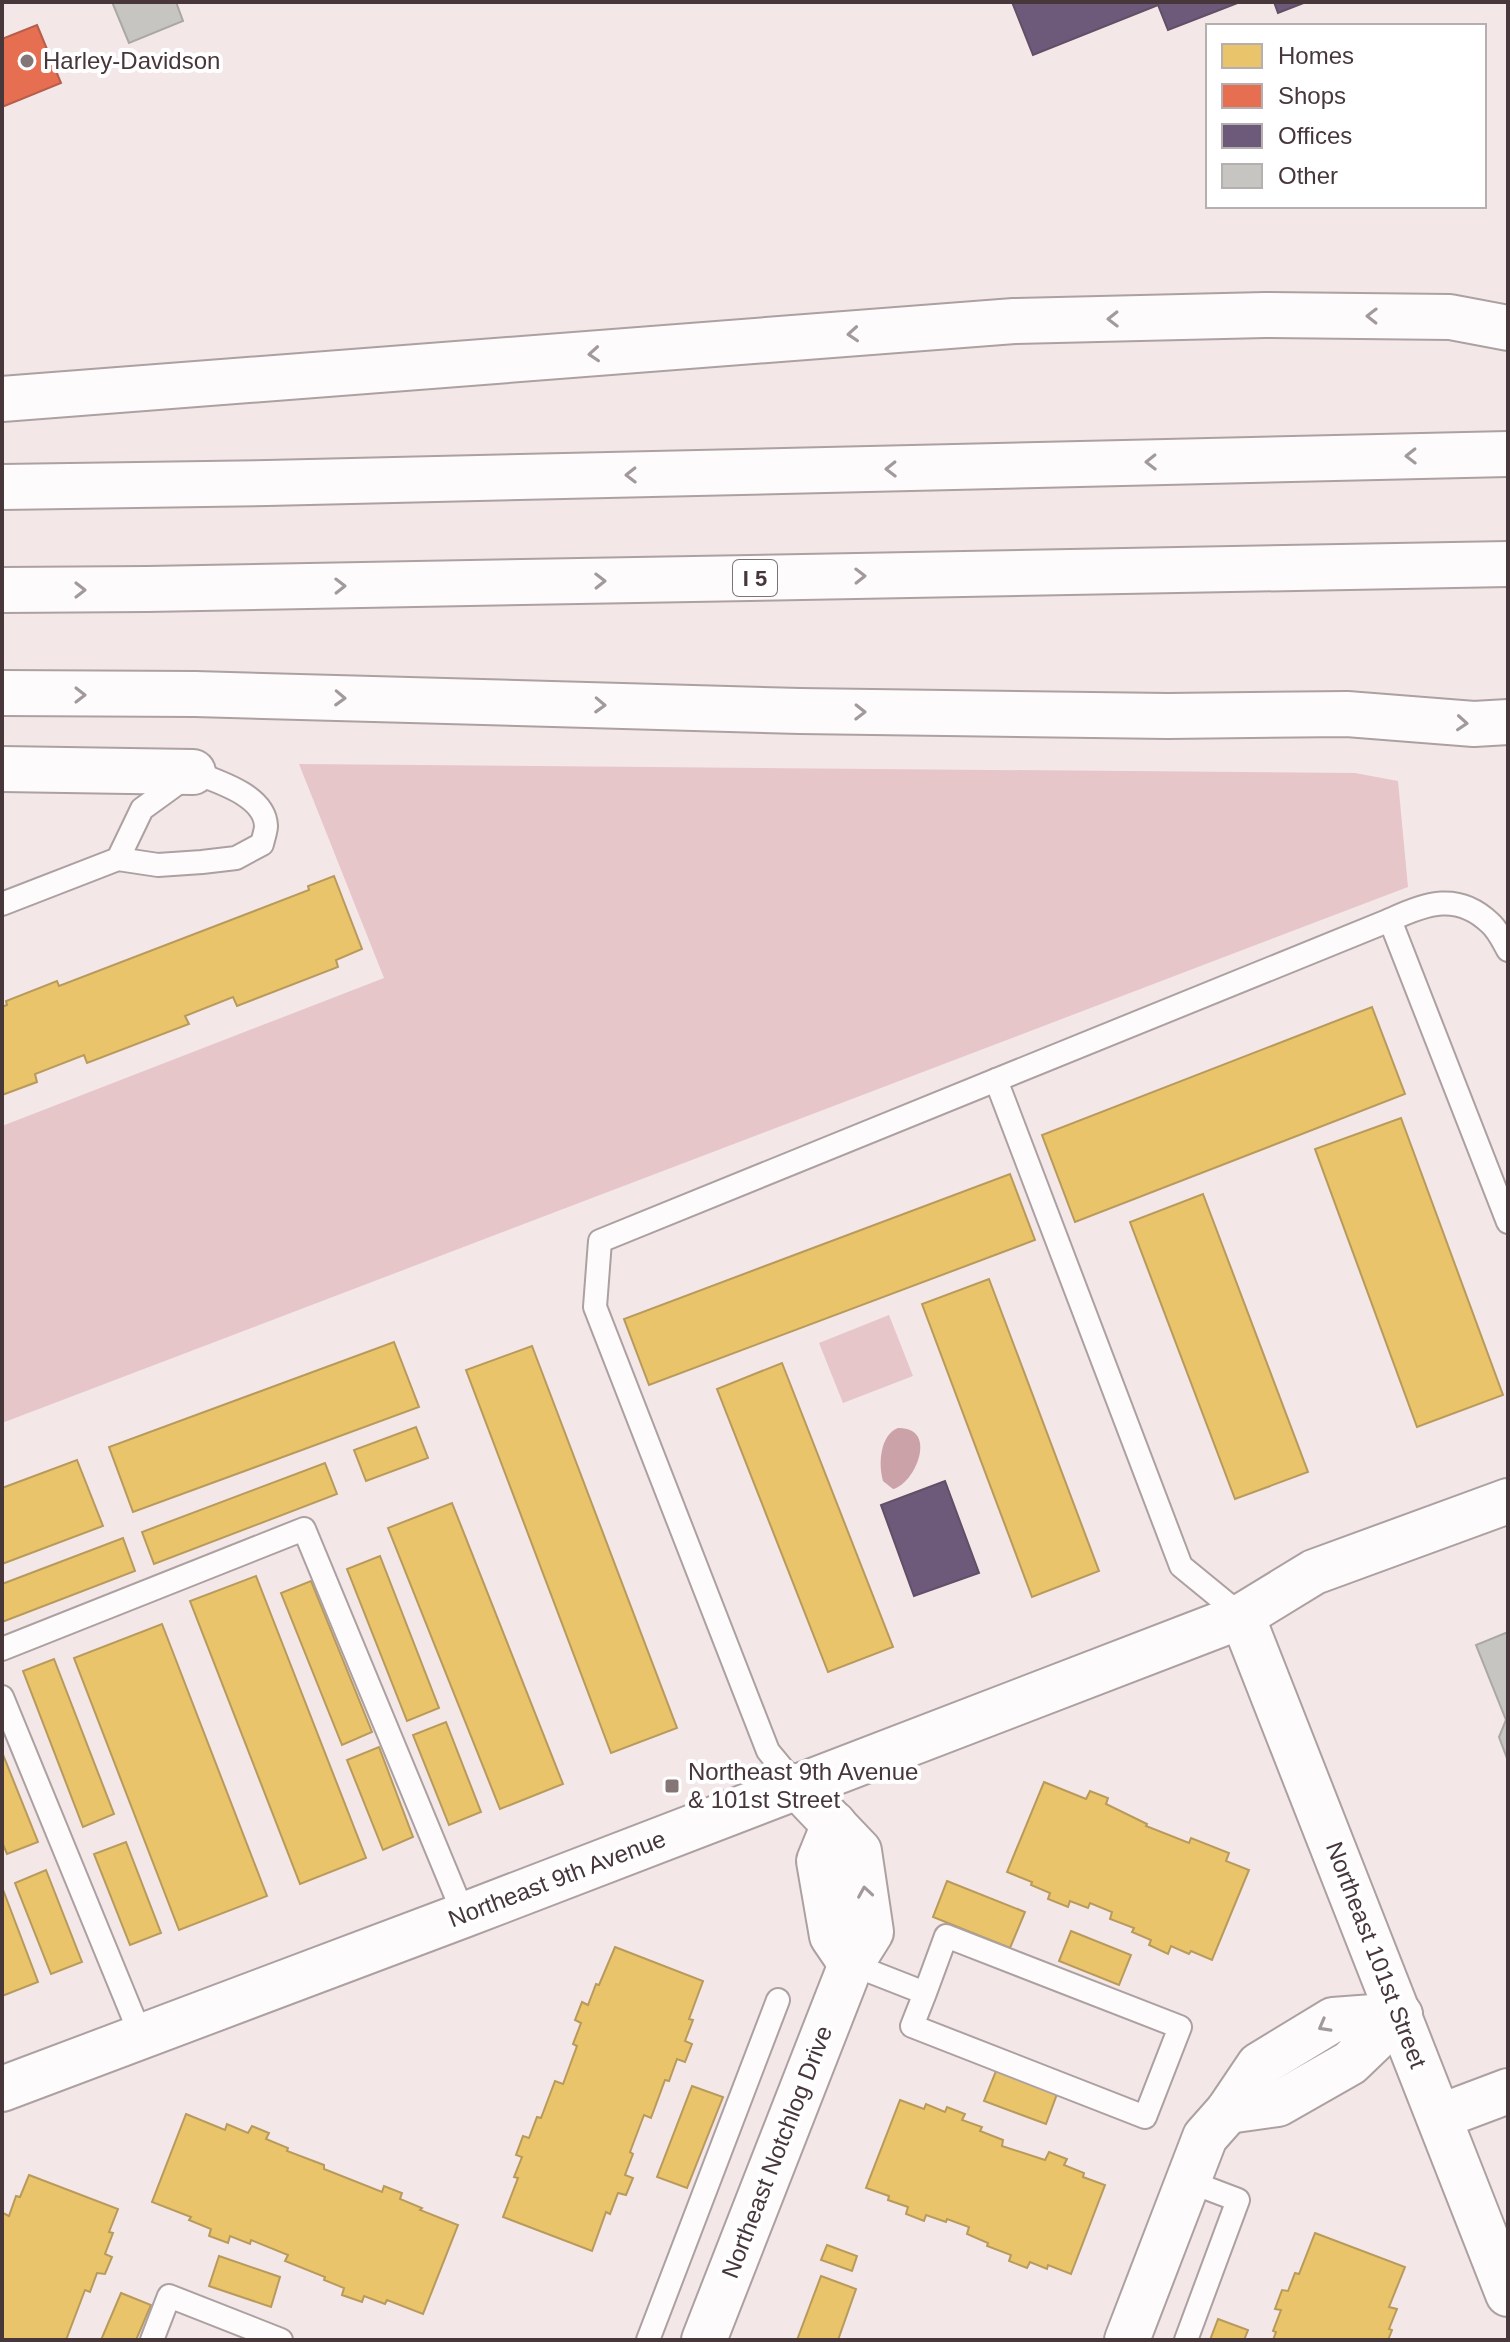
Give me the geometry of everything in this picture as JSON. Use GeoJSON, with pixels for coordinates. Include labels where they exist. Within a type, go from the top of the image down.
{"type":"FeatureCollection","features":[{"type":"Feature","properties":{"kind":"main road"},"geometry":{"type":"LineString","coordinates":[[1450,317],[1508,299]]}},
{"type":"Feature","properties":{"kind":"main road"},"geometry":{"type":"LineString","coordinates":[[2,399],[1014,321],[1265,315],[1450,317],[1508,328]]}},
{"type":"Feature","properties":{"kind":"main road"},"geometry":{"type":"LineString","coordinates":[[2,487],[1498,454]]}},
{"type":"Feature","properties":{"kind":"main road","name":"I 5"},"geometry":{"type":"LineString","coordinates":[[2,590],[1508,564]]}},
{"type":"Feature","properties":{"kind":"main road"},"geometry":{"type":"LineString","coordinates":[[2,693],[195,694],[846,711],[1168,716],[1347,714],[1474,724],[1508,722]]}},
{"type":"Feature","properties":{"kind":"main road"},"geometry":{"type":"LineString","coordinates":[[2,769],[193,772]]}},
{"type":"Feature","properties":{"kind":"main road","name":"Northeast 9th Avenue"},"geometry":{"type":"LineString","coordinates":[[2,2089],[1242,1616],[1314,1572],[1508,1501]]}},
{"type":"Feature","properties":{"kind":"main road","name":"Northeast 101st Street"},"geometry":{"type":"LineString","coordinates":[[1242,1616],[1508,2294]]}},
{"type":"Feature","properties":{"kind":"main road"},"geometry":{"type":"LineString","coordinates":[[797,1786],[834,1824],[819,1861],[832,1936],[851,1964]]}},
{"type":"Feature","properties":{"kind":"main road","name":"Northeast Notchlog Drive"},"geometry":{"type":"LineString","coordinates":[[704,2340],[851,1964]]}},
{"type":"Feature","properties":{"kind":"main road"},"geometry":{"type":"LineString","coordinates":[[1127,2340],[1205,2137],[1228,2111],[1259,2065],[1333,2020],[1400,2015]]}},
{"type":"Feature","properties":{"kind":"main road"},"geometry":{"type":"LineString","coordinates":[[1439,2117],[1508,2091]]}},
{"type":"Feature","properties":{"kind":"lane"},"geometry":{"type":"LineString","coordinates":[[2,904],[118,859],[158,865],[236,858],[262,844],[266,825],[260,809],[243,792],[193,772],[142,809],[118,859]]}},
{"type":"Feature","properties":{"kind":"lane"},"geometry":{"type":"LineString","coordinates":[[797,1786],[768,1751],[595,1307],[600,1241],[1417,907],[1433,903],[1456,904],[1471,909],[1492,925],[1508,950]]}},
{"type":"Feature","properties":{"kind":"lane"},"geometry":{"type":"LineString","coordinates":[[1390,920],[1508,1222]]}},
{"type":"Feature","properties":{"kind":"lane"},"geometry":{"type":"LineString","coordinates":[[996,1080],[1181,1566],[1242,1616]]}},
{"type":"Feature","properties":{"kind":"lane"},"geometry":{"type":"LineString","coordinates":[[2,1649],[304,1529],[464,1915]]}},
{"type":"Feature","properties":{"kind":"lane"},"geometry":{"type":"LineString","coordinates":[[2,1697],[141,2036]]}},
{"type":"Feature","properties":{"kind":"lane"},"geometry":{"type":"LineString","coordinates":[[946,1936],[1180,2027],[1145,2117],[912,2026],[925,1993],[946,1936]]}},
{"type":"Feature","properties":{"kind":"lane"},"geometry":{"type":"LineString","coordinates":[[851,1964],[925,1993]]}},
{"type":"Feature","properties":{"kind":"lane"},"geometry":{"type":"LineString","coordinates":[[648,2340],[778,2000]]}},
{"type":"Feature","properties":{"kind":"lane"},"geometry":{"type":"LineString","coordinates":[[1186,2340],[1238,2200],[1188,2181]]}},
{"type":"Feature","properties":{"kind":"lane"},"geometry":{"type":"LineString","coordinates":[[152,2340],[169,2296],[281,2340]]}},
{"type":"Feature","properties":{"kind":"shaded area"},"geometry":{"type":"Polygon","coordinates":[[[299,764],[1355,773],[1398,781],[1408,887],[2,1423],[2,1126],[384,978],[299,764]]]}},
{"type":"Feature","properties":{"kind":"shaded area"},"geometry":{"type":"Polygon","coordinates":[[[889,1315],[913,1376],[843,1403],[819,1343],[889,1315]]]}},
{"type":"Feature","properties":{"kind":"shaded area"},"geometry":{"type":"Polygon","coordinates":[[[898,1428],[910,1430],[918,1436],[920,1446],[919,1456],[909,1477],[893,1489],[883,1481],[881,1459],[887,1437],[898,1428]]]}},
{"type":"Feature","properties":{"kind":"building: Homes"},"geometry":{"type":"Polygon","coordinates":[[[334,876],[362,949],[336,960],[338,967],[237,1006],[233,997],[185,1016],[189,1024],[87,1063],[84,1055],[35,1074],[37,1082],[2,1095],[2,1007],[7,1005],[6,1001],[57,981],[59,986],[309,890],[308,886],[334,876]]]}},
{"type":"Feature","properties":{"kind":"building: Homes"},"geometry":{"type":"Polygon","coordinates":[[[1372,1007],[1405,1094],[1075,1222],[1042,1135],[1372,1007]]]}},
{"type":"Feature","properties":{"kind":"building: Homes"},"geometry":{"type":"Polygon","coordinates":[[[1401,1118],[1503,1395],[1417,1427],[1315,1149],[1401,1118]]]}},
{"type":"Feature","properties":{"kind":"building: Homes"},"geometry":{"type":"Polygon","coordinates":[[[1010,1174],[1035,1240],[649,1385],[624,1319],[1010,1174]]]}},
{"type":"Feature","properties":{"kind":"building: Homes"},"geometry":{"type":"Polygon","coordinates":[[[1203,1194],[1308,1472],[1235,1499],[1130,1222],[1203,1194]]]}},
{"type":"Feature","properties":{"kind":"building: Homes"},"geometry":{"type":"Polygon","coordinates":[[[989,1279],[1099,1571],[1032,1597],[922,1304],[989,1279]]]}},
{"type":"Feature","properties":{"kind":"building: Homes"},"geometry":{"type":"Polygon","coordinates":[[[394,1342],[419,1407],[133,1512],[109,1447],[394,1342]]]}},
{"type":"Feature","properties":{"kind":"building: Homes"},"geometry":{"type":"Polygon","coordinates":[[[532,1346],[677,1728],[611,1753],[466,1370],[532,1346]]]}},
{"type":"Feature","properties":{"kind":"building: Homes"},"geometry":{"type":"Polygon","coordinates":[[[782,1363],[893,1647],[828,1672],[717,1389],[782,1363]]]}},
{"type":"Feature","properties":{"kind":"building: Homes"},"geometry":{"type":"Polygon","coordinates":[[[416,1427],[428,1458],[366,1481],[354,1450],[416,1427]]]}},
{"type":"Feature","properties":{"kind":"building: Homes"},"geometry":{"type":"Polygon","coordinates":[[[77,1460],[103,1526],[2,1564],[2,1488],[77,1460]]]}},
{"type":"Feature","properties":{"kind":"building: Homes"},"geometry":{"type":"Polygon","coordinates":[[[325,1463],[337,1494],[154,1564],[142,1532],[325,1463]]]}},
{"type":"Feature","properties":{"kind":"building: Homes"},"geometry":{"type":"Polygon","coordinates":[[[452,1503],[563,1784],[500,1809],[388,1528],[452,1503]]]}},
{"type":"Feature","properties":{"kind":"building: Homes"},"geometry":{"type":"Polygon","coordinates":[[[123,1538],[135,1571],[2,1622],[2,1584],[123,1538]]]}},
{"type":"Feature","properties":{"kind":"building: Homes"},"geometry":{"type":"Polygon","coordinates":[[[380,1556],[439,1708],[407,1721],[347,1569],[380,1556]]]}},
{"type":"Feature","properties":{"kind":"building: Homes"},"geometry":{"type":"Polygon","coordinates":[[[256,1576],[366,1858],[300,1884],[190,1601],[256,1576]]]}},
{"type":"Feature","properties":{"kind":"building: Homes"},"geometry":{"type":"Polygon","coordinates":[[[311,1581],[372,1732],[342,1745],[281,1593],[311,1581]]]}},
{"type":"Feature","properties":{"kind":"building: Homes"},"geometry":{"type":"Polygon","coordinates":[[[162,1624],[267,1896],[179,1930],[74,1658],[162,1624]]]}},
{"type":"Feature","properties":{"kind":"building: Homes"},"geometry":{"type":"Polygon","coordinates":[[[54,1659],[114,1814],[83,1827],[23,1671],[54,1659]]]}},
{"type":"Feature","properties":{"kind":"building: Homes"},"geometry":{"type":"Polygon","coordinates":[[[446,1722],[481,1812],[449,1825],[413,1735],[446,1722]]]}},
{"type":"Feature","properties":{"kind":"building: Homes"},"geometry":{"type":"Polygon","coordinates":[[[379,1747],[413,1837],[383,1850],[347,1760],[379,1747]]]}},
{"type":"Feature","properties":{"kind":"building: Homes"},"geometry":{"type":"Polygon","coordinates":[[[2,1752],[38,1842],[7,1854],[2,1842],[2,1752]]]}},
{"type":"Feature","properties":{"kind":"building: Homes"},"geometry":{"type":"Polygon","coordinates":[[[1044,1782],[1086,1799],[1090,1791],[1108,1798],[1106,1804],[1146,1826],[1189,1843],[1191,1838],[1229,1853],[1226,1861],[1249,1870],[1212,1960],[1171,1946],[1168,1954],[1149,1945],[1151,1940],[1132,1932],[1134,1928],[1110,1919],[1112,1912],[1090,1903],[1088,1908],[1070,1901],[1068,1907],[1048,1899],[1050,1893],[1031,1885],[1032,1882],[1007,1872],[1044,1782]]]}},
{"type":"Feature","properties":{"kind":"building: Homes"},"geometry":{"type":"Polygon","coordinates":[[[126,1842],[161,1933],[130,1945],[94,1854],[126,1842]]]}},
{"type":"Feature","properties":{"kind":"building: Homes"},"geometry":{"type":"Polygon","coordinates":[[[46,1870],[82,1962],[51,1974],[15,1883],[46,1870]]]}},
{"type":"Feature","properties":{"kind":"building: Homes"},"geometry":{"type":"Polygon","coordinates":[[[947,1881],[1025,1912],[1010,1948],[933,1917],[947,1881]]]}},
{"type":"Feature","properties":{"kind":"building: Homes"},"geometry":{"type":"Polygon","coordinates":[[[2,1887],[38,1982],[2,1996],[2,1887]]]}},
{"type":"Feature","properties":{"kind":"building: Homes"},"geometry":{"type":"Polygon","coordinates":[[[1071,1931],[1131,1955],[1119,1985],[1059,1961],[1071,1931]]]}},
{"type":"Feature","properties":{"kind":"building: Homes"},"geometry":{"type":"Polygon","coordinates":[[[615,1947],[703,1981],[689,2019],[693,2020],[685,2041],[692,2044],[685,2062],[677,2059],[669,2081],[665,2080],[651,2118],[644,2115],[625,2175],[633,2178],[626,2195],[618,2193],[610,2214],[606,2212],[592,2251],[503,2217],[518,2178],[514,2177],[522,2157],[516,2155],[523,2136],[529,2138],[537,2117],[541,2118],[555,2081],[563,2084],[577,2046],[573,2044],[581,2023],[575,2020],[582,2002],[588,2005],[596,1984],[599,1985],[615,1947]]]}},
{"type":"Feature","properties":{"kind":"building: Homes"},"geometry":{"type":"Polygon","coordinates":[[[996,2071],[1057,2094],[1046,2124],[984,2101],[996,2071]]]}},
{"type":"Feature","properties":{"kind":"building: Homes"},"geometry":{"type":"Polygon","coordinates":[[[692,2086],[723,2097],[687,2188],[657,2177],[692,2086]]]}},
{"type":"Feature","properties":{"kind":"building: Homes"},"geometry":{"type":"Polygon","coordinates":[[[900,2100],[924,2109],[926,2104],[945,2112],[947,2107],[965,2114],[962,2120],[982,2127],[980,2131],[1003,2140],[1002,2146],[1045,2160],[1049,2152],[1067,2159],[1064,2165],[1084,2173],[1083,2177],[1105,2185],[1071,2274],[1048,2265],[1047,2269],[1030,2262],[1027,2268],[1009,2261],[1011,2255],[967,2234],[969,2227],[926,2215],[924,2221],[906,2214],[908,2207],[888,2200],[889,2196],[866,2188],[900,2100]]]}},
{"type":"Feature","properties":{"kind":"building: Homes"},"geometry":{"type":"Polygon","coordinates":[[[186,2114],[225,2130],[227,2124],[248,2133],[252,2126],[269,2133],[266,2139],[324,2165],[324,2169],[382,2192],[384,2186],[402,2193],[400,2199],[458,2225],[423,2314],[387,2300],[385,2304],[364,2296],[362,2302],[342,2295],[344,2288],[285,2261],[288,2255],[251,2240],[250,2244],[230,2236],[228,2243],[209,2236],[211,2229],[189,2220],[191,2217],[152,2202],[186,2114]]]}},
{"type":"Feature","properties":{"kind":"building: Homes"},"geometry":{"type":"Polygon","coordinates":[[[29,2175],[118,2209],[105,2254],[112,2257],[105,2274],[97,2273],[90,2292],[85,2290],[66,2340],[2,2340],[2,2216],[3,2213],[9,2216],[16,2196],[20,2197],[29,2175]]]}},
{"type":"Feature","properties":{"kind":"building: Homes"},"geometry":{"type":"Polygon","coordinates":[[[1315,2233],[1405,2267],[1389,2307],[1397,2309],[1388,2340],[1273,2340],[1281,2310],[1275,2309],[1282,2290],[1288,2291],[1295,2273],[1299,2274],[1315,2233]]]}},
{"type":"Feature","properties":{"kind":"building: Homes"},"geometry":{"type":"Polygon","coordinates":[[[827,2245],[857,2256],[852,2271],[821,2260],[827,2245]]]}},
{"type":"Feature","properties":{"kind":"building: Homes"},"geometry":{"type":"Polygon","coordinates":[[[219,2256],[280,2277],[271,2307],[209,2286],[219,2256]]]}},
{"type":"Feature","properties":{"kind":"building: Homes"},"geometry":{"type":"Polygon","coordinates":[[[821,2276],[856,2289],[838,2340],[797,2340],[821,2276]]]}},
{"type":"Feature","properties":{"kind":"building: Homes"},"geometry":{"type":"Polygon","coordinates":[[[121,2293],[151,2305],[136,2340],[101,2340],[121,2293]]]}},
{"type":"Feature","properties":{"kind":"building: Homes"},"geometry":{"type":"Polygon","coordinates":[[[1218,2319],[1248,2330],[1244,2340],[1210,2340],[1218,2319]]]}},
{"type":"Feature","properties":{"kind":"building: Shops","name":"Harley-Davidson"},"geometry":{"type":"Polygon","coordinates":[[[37,25],[61,83],[2,107],[2,39],[37,25]]]}},
{"type":"Feature","properties":{"kind":"building: Offices"},"geometry":{"type":"Polygon","coordinates":[[[1012,2],[1240,2],[1168,30],[1158,5],[1033,55],[1012,2]]]}},
{"type":"Feature","properties":{"kind":"building: Offices"},"geometry":{"type":"Polygon","coordinates":[[[1274,2],[1306,2],[1278,13],[1274,2]]]}},
{"type":"Feature","properties":{"kind":"building: Offices"},"geometry":{"type":"Polygon","coordinates":[[[945,1481],[979,1573],[914,1596],[881,1505],[945,1481]]]}},
{"type":"Feature","properties":{"kind":"building: Other"},"geometry":{"type":"Polygon","coordinates":[[[112,2],[176,2],[183,21],[129,43],[112,2]]]}},
{"type":"Feature","properties":{"kind":"building: Other"},"geometry":{"type":"Polygon","coordinates":[[[1508,1632],[1508,1761],[1499,1737],[1506,1720],[1476,1645],[1508,1632]]]}},
{"type":"Feature","properties":{"kind":"place","name":"Harley-Davidson"},"geometry":{"type":"Point","coordinates":[27,61]}},
{"type":"Feature","properties":{"kind":"place","name":"Northeast 9th Avenue & 101st Street"},"geometry":{"type":"Point","coordinates":[672,1786]}}]}
